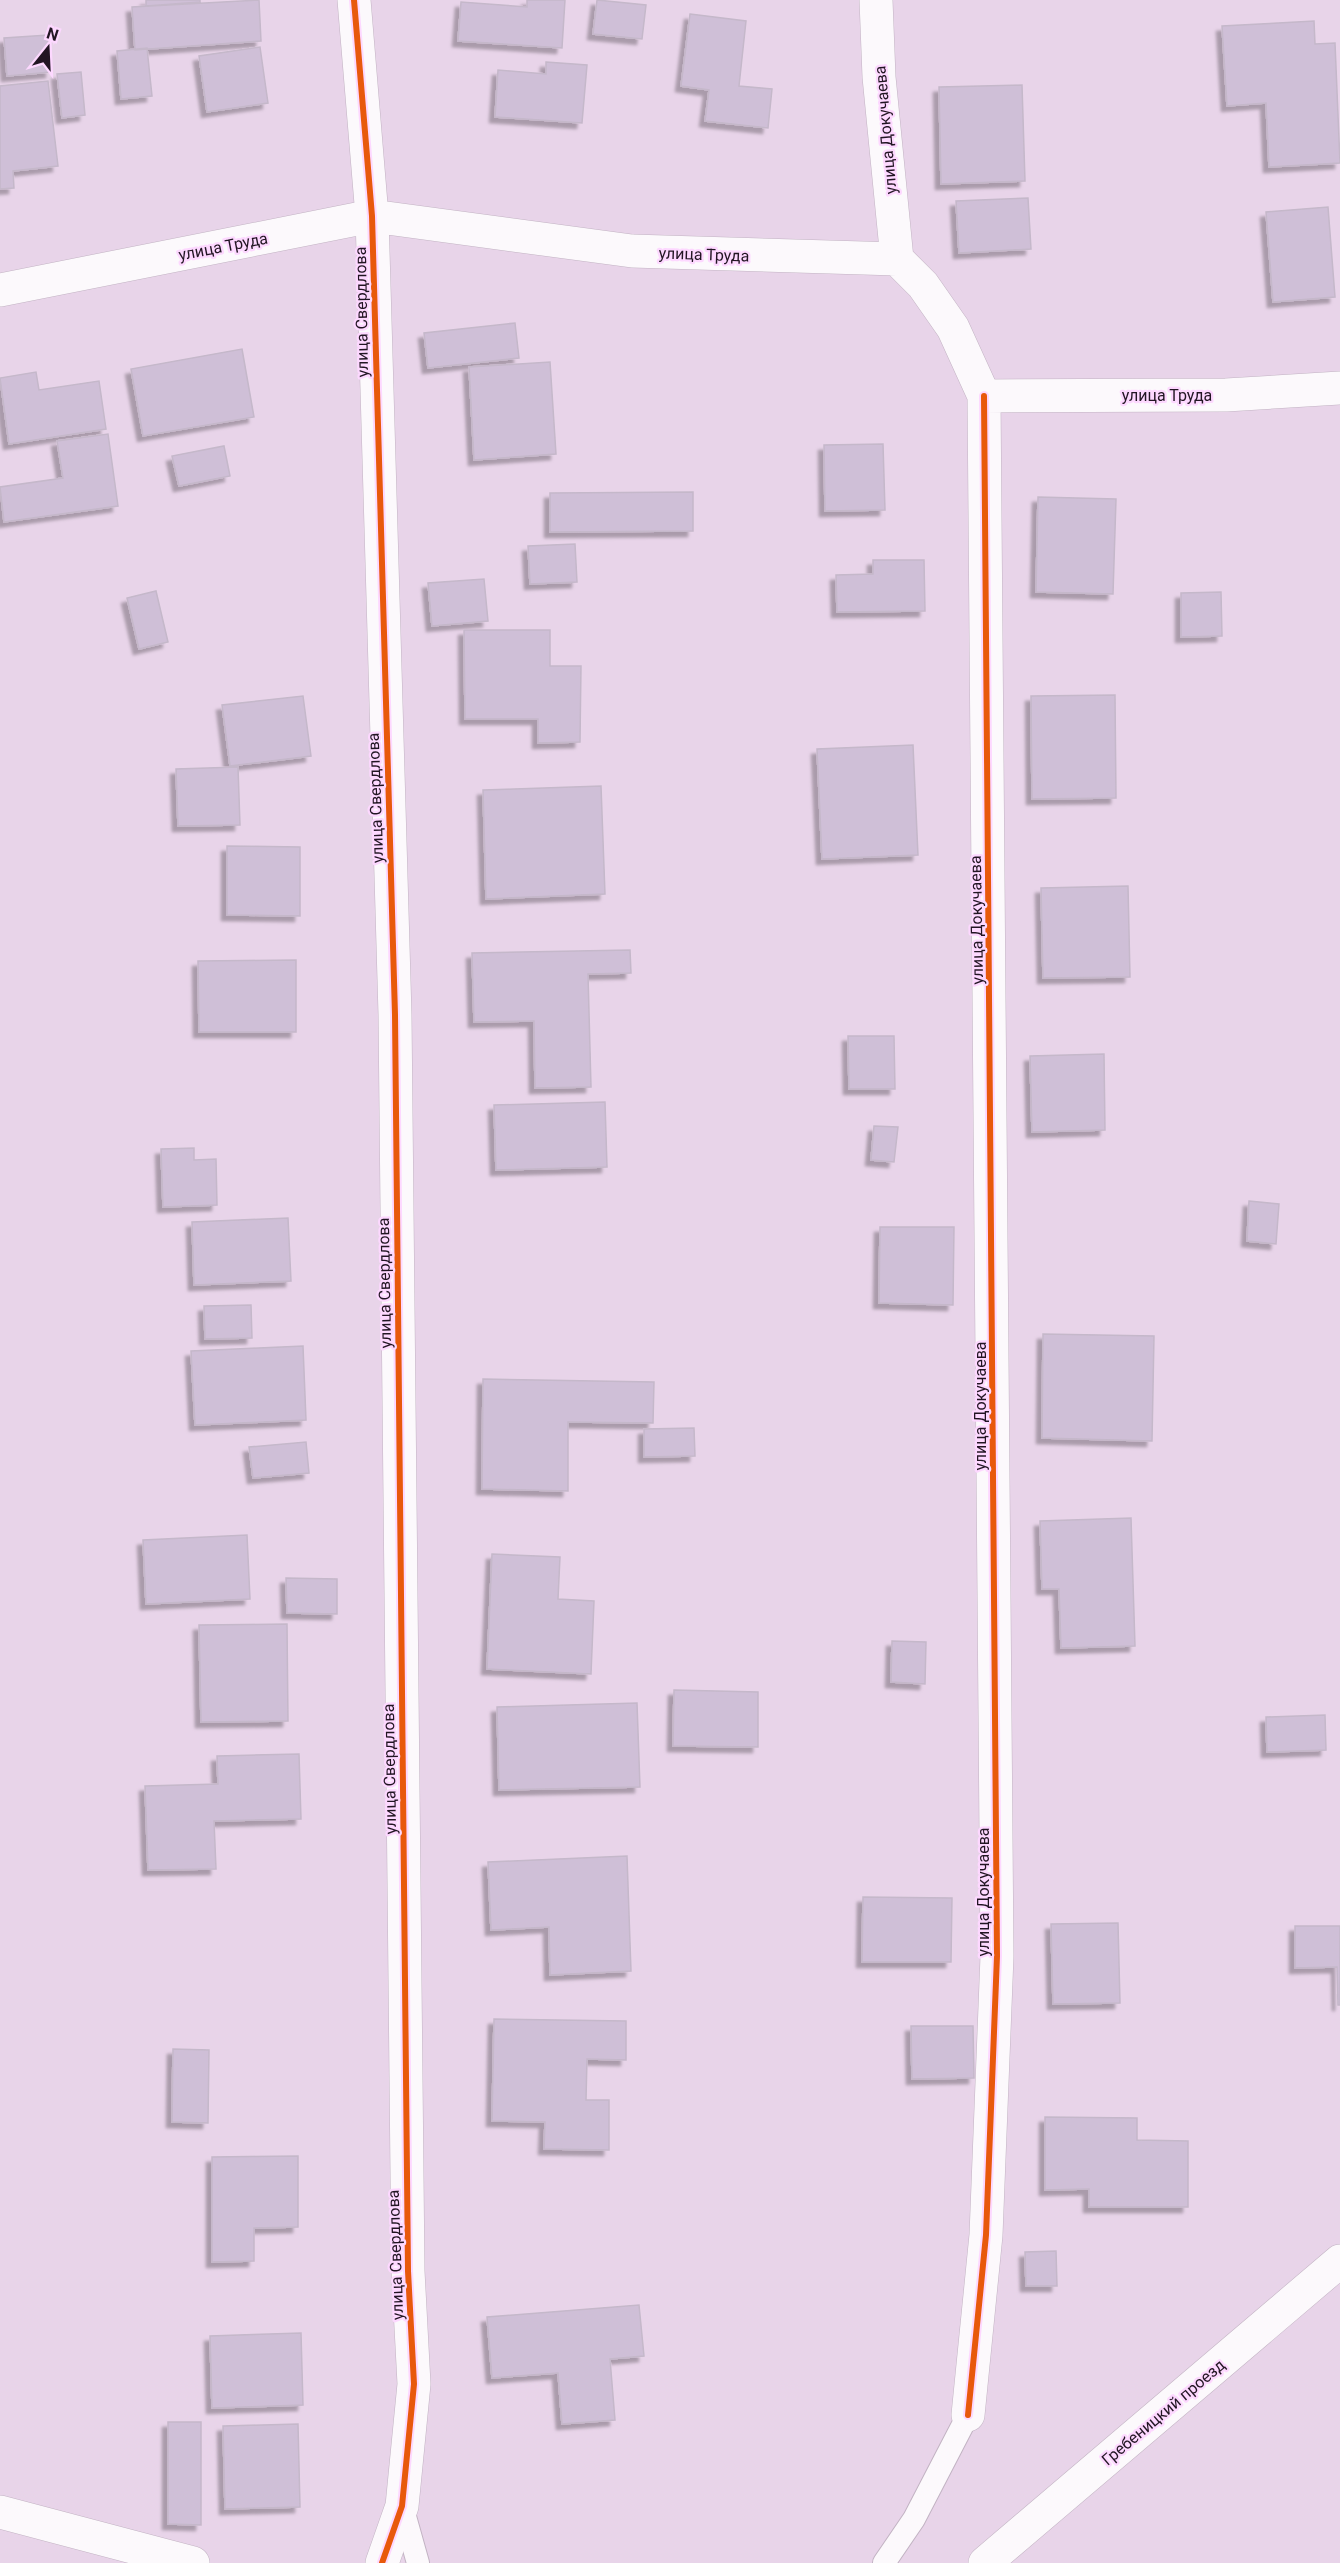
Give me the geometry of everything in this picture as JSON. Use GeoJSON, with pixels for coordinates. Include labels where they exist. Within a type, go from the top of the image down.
{"type":"FeatureCollection","features":[{"type":"Feature","properties":{"kind":"street","name":"улица Свердлова"},"geometry":{"type":"LineString","coordinates":[[354,0],[372,216],[395,1015],[408,2271],[414,2384],[402,2506],[382,2563]]}},
{"type":"Feature","properties":{"kind":"street","name":"улица Докучаева"},"geometry":{"type":"LineString","coordinates":[[876,0],[879,77],[897,259]]}},
{"type":"Feature","properties":{"kind":"street","name":"улица Труда"},"geometry":{"type":"LineString","coordinates":[[0,290],[372,216],[632,251],[897,259]]}},
{"type":"Feature","properties":{"kind":"street"},"geometry":{"type":"LineString","coordinates":[[897,259],[923,285],[953,328],[984,396]]}},
{"type":"Feature","properties":{"kind":"street","name":"улица Труда"},"geometry":{"type":"LineString","coordinates":[[984,396],[1226,395],[1340,388]]}},
{"type":"Feature","properties":{"kind":"street","name":"улица Докучаева"},"geometry":{"type":"LineString","coordinates":[[968,2415],[986,2235],[997,1956],[984,396]]}},
{"type":"Feature","properties":{"kind":"street","name":"Гребеницкий проезд"},"geometry":{"type":"LineString","coordinates":[[985,2563],[1340,2261]]}},
{"type":"Feature","properties":{"kind":"street"},"geometry":{"type":"LineString","coordinates":[[0,2512],[193,2563]]}},
{"type":"Feature","properties":{"kind":"lane"},"geometry":{"type":"LineString","coordinates":[[884,2563],[914,2519],[968,2415]]}},
{"type":"Feature","properties":{"kind":"lane"},"geometry":{"type":"LineString","coordinates":[[402,2506],[418,2563]]}},
{"type":"Feature","properties":{"kind":"building"},"geometry":{"type":"Polygon","coordinates":[[[146,0],[200,0],[200,2],[146,6],[146,0]]]}},
{"type":"Feature","properties":{"kind":"building"},"geometry":{"type":"Polygon","coordinates":[[[259,0],[261,41],[135,50],[132,7],[259,0]]]}},
{"type":"Feature","properties":{"kind":"building"},"geometry":{"type":"Polygon","coordinates":[[[527,0],[565,0],[562,48],[458,41],[461,2],[527,7],[527,0]]]}},
{"type":"Feature","properties":{"kind":"building"},"geometry":{"type":"Polygon","coordinates":[[[597,0],[646,5],[642,39],[593,34],[597,0]]]}},
{"type":"Feature","properties":{"kind":"building"},"geometry":{"type":"Polygon","coordinates":[[[690,14],[746,21],[739,86],[772,89],[768,128],[705,121],[709,90],[681,86],[690,14]]]}},
{"type":"Feature","properties":{"kind":"building"},"geometry":{"type":"Polygon","coordinates":[[[1314,21],[1315,44],[1335,43],[1340,163],[1269,167],[1266,103],[1227,106],[1222,26],[1314,21]]]}},
{"type":"Feature","properties":{"kind":"building"},"geometry":{"type":"Polygon","coordinates":[[[48,35],[51,72],[7,76],[4,38],[48,35]]]}},
{"type":"Feature","properties":{"kind":"building"},"geometry":{"type":"Polygon","coordinates":[[[260,47],[268,103],[207,112],[199,56],[260,47]]]}},
{"type":"Feature","properties":{"kind":"building"},"geometry":{"type":"Polygon","coordinates":[[[147,48],[152,96],[121,99],[117,51],[147,48]]]}},
{"type":"Feature","properties":{"kind":"building"},"geometry":{"type":"Polygon","coordinates":[[[546,62],[587,65],[582,123],[495,117],[498,70],[546,74],[546,62]]]}},
{"type":"Feature","properties":{"kind":"building"},"geometry":{"type":"Polygon","coordinates":[[[81,72],[85,115],[62,118],[57,74],[81,72]]]}},
{"type":"Feature","properties":{"kind":"building"},"geometry":{"type":"Polygon","coordinates":[[[48,81],[58,166],[13,171],[14,188],[0,189],[0,86],[48,81]]]}},
{"type":"Feature","properties":{"kind":"building"},"geometry":{"type":"Polygon","coordinates":[[[1022,85],[1025,181],[941,184],[939,87],[1022,85]]]}},
{"type":"Feature","properties":{"kind":"building"},"geometry":{"type":"Polygon","coordinates":[[[1028,198],[1031,249],[959,253],[956,201],[1028,198]]]}},
{"type":"Feature","properties":{"kind":"building"},"geometry":{"type":"Polygon","coordinates":[[[1328,207],[1335,297],[1273,302],[1266,212],[1328,207]]]}},
{"type":"Feature","properties":{"kind":"building"},"geometry":{"type":"Polygon","coordinates":[[[515,323],[519,358],[428,368],[424,333],[515,323]]]}},
{"type":"Feature","properties":{"kind":"building"},"geometry":{"type":"Polygon","coordinates":[[[242,349],[254,417],[143,436],[131,369],[242,349]]]}},
{"type":"Feature","properties":{"kind":"building"},"geometry":{"type":"Polygon","coordinates":[[[550,362],[556,454],[474,460],[469,367],[550,362]]]}},
{"type":"Feature","properties":{"kind":"building"},"geometry":{"type":"Polygon","coordinates":[[[36,372],[39,390],[99,381],[106,429],[9,444],[0,378],[36,372]]]}},
{"type":"Feature","properties":{"kind":"building"},"geometry":{"type":"Polygon","coordinates":[[[108,434],[118,506],[4,522],[0,487],[63,478],[57,441],[108,434]]]}},
{"type":"Feature","properties":{"kind":"building"},"geometry":{"type":"Polygon","coordinates":[[[883,444],[885,510],[825,511],[824,445],[883,444]]]}},
{"type":"Feature","properties":{"kind":"building"},"geometry":{"type":"Polygon","coordinates":[[[224,446],[230,476],[179,486],[172,456],[224,446]]]}},
{"type":"Feature","properties":{"kind":"building"},"geometry":{"type":"Polygon","coordinates":[[[693,492],[693,531],[550,532],[550,493],[693,492]]]}},
{"type":"Feature","properties":{"kind":"building"},"geometry":{"type":"Polygon","coordinates":[[[1038,497],[1116,499],[1113,594],[1036,592],[1038,497]]]}},
{"type":"Feature","properties":{"kind":"building"},"geometry":{"type":"Polygon","coordinates":[[[575,544],[577,582],[530,584],[528,546],[575,544]]]}},
{"type":"Feature","properties":{"kind":"building"},"geometry":{"type":"Polygon","coordinates":[[[873,560],[924,560],[925,611],[837,612],[836,575],[873,574],[873,560]]]}},
{"type":"Feature","properties":{"kind":"building"},"geometry":{"type":"Polygon","coordinates":[[[484,579],[488,621],[432,626],[428,583],[484,579]]]}},
{"type":"Feature","properties":{"kind":"building"},"geometry":{"type":"Polygon","coordinates":[[[156,591],[168,642],[139,649],[127,598],[156,591]]]}},
{"type":"Feature","properties":{"kind":"building"},"geometry":{"type":"Polygon","coordinates":[[[1221,592],[1222,636],[1181,637],[1181,593],[1221,592]]]}},
{"type":"Feature","properties":{"kind":"building"},"geometry":{"type":"Polygon","coordinates":[[[464,630],[550,630],[550,666],[581,666],[580,742],[538,743],[538,719],[465,719],[464,630]]]}},
{"type":"Feature","properties":{"kind":"building"},"geometry":{"type":"Polygon","coordinates":[[[1115,695],[1116,798],[1032,799],[1031,696],[1115,695]]]}},
{"type":"Feature","properties":{"kind":"building"},"geometry":{"type":"Polygon","coordinates":[[[303,696],[311,756],[230,766],[222,705],[303,696]]]}},
{"type":"Feature","properties":{"kind":"building"},"geometry":{"type":"Polygon","coordinates":[[[913,745],[918,855],[822,859],[817,749],[913,745]]]}},
{"type":"Feature","properties":{"kind":"building"},"geometry":{"type":"Polygon","coordinates":[[[238,767],[240,825],[178,826],[176,769],[238,767]]]}},
{"type":"Feature","properties":{"kind":"building"},"geometry":{"type":"Polygon","coordinates":[[[601,786],[605,894],[486,899],[483,790],[601,786]]]}},
{"type":"Feature","properties":{"kind":"building"},"geometry":{"type":"Polygon","coordinates":[[[227,846],[300,847],[300,916],[227,915],[227,846]]]}},
{"type":"Feature","properties":{"kind":"building"},"geometry":{"type":"Polygon","coordinates":[[[1128,886],[1130,977],[1043,978],[1041,888],[1128,886]]]}},
{"type":"Feature","properties":{"kind":"building"},"geometry":{"type":"Polygon","coordinates":[[[630,950],[631,973],[588,974],[591,1087],[535,1088],[534,1021],[474,1022],[472,953],[630,950]]]}},
{"type":"Feature","properties":{"kind":"building"},"geometry":{"type":"Polygon","coordinates":[[[296,960],[296,1032],[199,1032],[198,961],[296,960]]]}},
{"type":"Feature","properties":{"kind":"building"},"geometry":{"type":"Polygon","coordinates":[[[848,1036],[894,1036],[895,1089],[849,1089],[848,1036]]]}},
{"type":"Feature","properties":{"kind":"building"},"geometry":{"type":"Polygon","coordinates":[[[1104,1054],[1105,1130],[1032,1132],[1030,1056],[1104,1054]]]}},
{"type":"Feature","properties":{"kind":"building"},"geometry":{"type":"Polygon","coordinates":[[[605,1102],[607,1167],[496,1170],[494,1105],[605,1102]]]}},
{"type":"Feature","properties":{"kind":"building"},"geometry":{"type":"Polygon","coordinates":[[[874,1126],[898,1127],[894,1162],[871,1160],[874,1126]]]}},
{"type":"Feature","properties":{"kind":"building"},"geometry":{"type":"Polygon","coordinates":[[[194,1148],[194,1160],[216,1159],[217,1205],[163,1207],[161,1149],[194,1148]]]}},
{"type":"Feature","properties":{"kind":"building"},"geometry":{"type":"Polygon","coordinates":[[[1249,1201],[1279,1204],[1276,1244],[1247,1241],[1249,1201]]]}},
{"type":"Feature","properties":{"kind":"building"},"geometry":{"type":"Polygon","coordinates":[[[288,1218],[291,1281],[194,1285],[192,1222],[288,1218]]]}},
{"type":"Feature","properties":{"kind":"building"},"geometry":{"type":"Polygon","coordinates":[[[880,1227],[954,1227],[953,1305],[879,1303],[880,1227]]]}},
{"type":"Feature","properties":{"kind":"building"},"geometry":{"type":"Polygon","coordinates":[[[251,1305],[252,1338],[205,1339],[204,1306],[251,1305]]]}},
{"type":"Feature","properties":{"kind":"building"},"geometry":{"type":"Polygon","coordinates":[[[1043,1334],[1154,1336],[1152,1441],[1042,1438],[1043,1334]]]}},
{"type":"Feature","properties":{"kind":"building"},"geometry":{"type":"Polygon","coordinates":[[[303,1346],[306,1420],[195,1425],[191,1351],[303,1346]]]}},
{"type":"Feature","properties":{"kind":"building"},"geometry":{"type":"Polygon","coordinates":[[[483,1379],[654,1382],[653,1423],[568,1422],[568,1491],[482,1489],[483,1379]]]}},
{"type":"Feature","properties":{"kind":"building"},"geometry":{"type":"Polygon","coordinates":[[[694,1428],[695,1456],[644,1457],[644,1429],[694,1428]]]}},
{"type":"Feature","properties":{"kind":"building"},"geometry":{"type":"Polygon","coordinates":[[[306,1442],[309,1473],[253,1478],[249,1447],[306,1442]]]}},
{"type":"Feature","properties":{"kind":"building"},"geometry":{"type":"Polygon","coordinates":[[[1131,1518],[1135,1646],[1061,1648],[1059,1589],[1042,1589],[1040,1521],[1131,1518]]]}},
{"type":"Feature","properties":{"kind":"building"},"geometry":{"type":"Polygon","coordinates":[[[247,1535],[250,1599],[146,1604],[143,1540],[247,1535]]]}},
{"type":"Feature","properties":{"kind":"building"},"geometry":{"type":"Polygon","coordinates":[[[492,1554],[560,1557],[558,1599],[594,1601],[591,1674],[487,1669],[492,1554]]]}},
{"type":"Feature","properties":{"kind":"building"},"geometry":{"type":"Polygon","coordinates":[[[286,1578],[337,1579],[337,1614],[287,1613],[286,1578]]]}},
{"type":"Feature","properties":{"kind":"building"},"geometry":{"type":"Polygon","coordinates":[[[287,1624],[288,1721],[201,1722],[199,1625],[287,1624]]]}},
{"type":"Feature","properties":{"kind":"building"},"geometry":{"type":"Polygon","coordinates":[[[892,1641],[926,1642],[925,1684],[891,1682],[892,1641]]]}},
{"type":"Feature","properties":{"kind":"building"},"geometry":{"type":"Polygon","coordinates":[[[674,1690],[758,1692],[758,1747],[673,1746],[674,1690]]]}},
{"type":"Feature","properties":{"kind":"building"},"geometry":{"type":"Polygon","coordinates":[[[637,1703],[640,1787],[499,1790],[497,1707],[637,1703]]]}},
{"type":"Feature","properties":{"kind":"building"},"geometry":{"type":"Polygon","coordinates":[[[1325,1715],[1326,1750],[1267,1752],[1266,1717],[1325,1715]]]}},
{"type":"Feature","properties":{"kind":"building"},"geometry":{"type":"Polygon","coordinates":[[[299,1754],[301,1819],[214,1821],[216,1869],[148,1870],[145,1786],[218,1784],[217,1756],[299,1754]]]}},
{"type":"Feature","properties":{"kind":"building"},"geometry":{"type":"Polygon","coordinates":[[[627,1856],[631,1971],[550,1975],[549,1927],[491,1930],[488,1862],[627,1856]]]}},
{"type":"Feature","properties":{"kind":"building"},"geometry":{"type":"Polygon","coordinates":[[[863,1897],[952,1898],[951,1962],[862,1962],[863,1897]]]}},
{"type":"Feature","properties":{"kind":"building"},"geometry":{"type":"Polygon","coordinates":[[[1118,1923],[1120,2003],[1053,2004],[1051,1924],[1118,1923]]]}},
{"type":"Feature","properties":{"kind":"building"},"geometry":{"type":"Polygon","coordinates":[[[1295,1926],[1340,1926],[1340,2005],[1338,2005],[1337,1967],[1295,1968],[1295,1926]]]}},
{"type":"Feature","properties":{"kind":"building"},"geometry":{"type":"Polygon","coordinates":[[[494,2019],[626,2021],[626,2060],[587,2059],[586,2100],[609,2100],[609,2150],[544,2149],[545,2122],[492,2121],[494,2019]]]}},
{"type":"Feature","properties":{"kind":"building"},"geometry":{"type":"Polygon","coordinates":[[[911,2026],[973,2026],[974,2078],[912,2079],[911,2026]]]}},
{"type":"Feature","properties":{"kind":"building"},"geometry":{"type":"Polygon","coordinates":[[[173,2049],[209,2050],[208,2123],[172,2122],[173,2049]]]}},
{"type":"Feature","properties":{"kind":"building"},"geometry":{"type":"Polygon","coordinates":[[[1045,2117],[1137,2118],[1137,2140],[1188,2141],[1188,2207],[1089,2207],[1089,2189],[1045,2190],[1045,2117]]]}},
{"type":"Feature","properties":{"kind":"building"},"geometry":{"type":"Polygon","coordinates":[[[298,2156],[298,2227],[254,2228],[254,2261],[212,2262],[212,2157],[298,2156]]]}},
{"type":"Feature","properties":{"kind":"building"},"geometry":{"type":"Polygon","coordinates":[[[1056,2251],[1057,2286],[1026,2286],[1025,2252],[1056,2251]]]}},
{"type":"Feature","properties":{"kind":"building"},"geometry":{"type":"Polygon","coordinates":[[[639,2305],[644,2356],[610,2359],[615,2420],[562,2424],[558,2373],[492,2378],[487,2317],[639,2305]]]}},
{"type":"Feature","properties":{"kind":"building"},"geometry":{"type":"Polygon","coordinates":[[[301,2333],[303,2405],[212,2408],[210,2336],[301,2333]]]}},
{"type":"Feature","properties":{"kind":"building"},"geometry":{"type":"Polygon","coordinates":[[[168,2422],[201,2422],[201,2525],[168,2524],[168,2422]]]}},
{"type":"Feature","properties":{"kind":"building"},"geometry":{"type":"Polygon","coordinates":[[[298,2424],[300,2507],[225,2509],[223,2426],[298,2424]]]}},
{"type":"Feature","properties":{"kind":"cycle path"},"geometry":{"type":"LineString","coordinates":[[354,0],[372,216],[395,1015],[408,2271],[414,2384],[402,2506],[382,2563]]}},
{"type":"Feature","properties":{"kind":"cycle path"},"geometry":{"type":"LineString","coordinates":[[968,2415],[986,2235],[997,1956],[984,396]]}}]}
